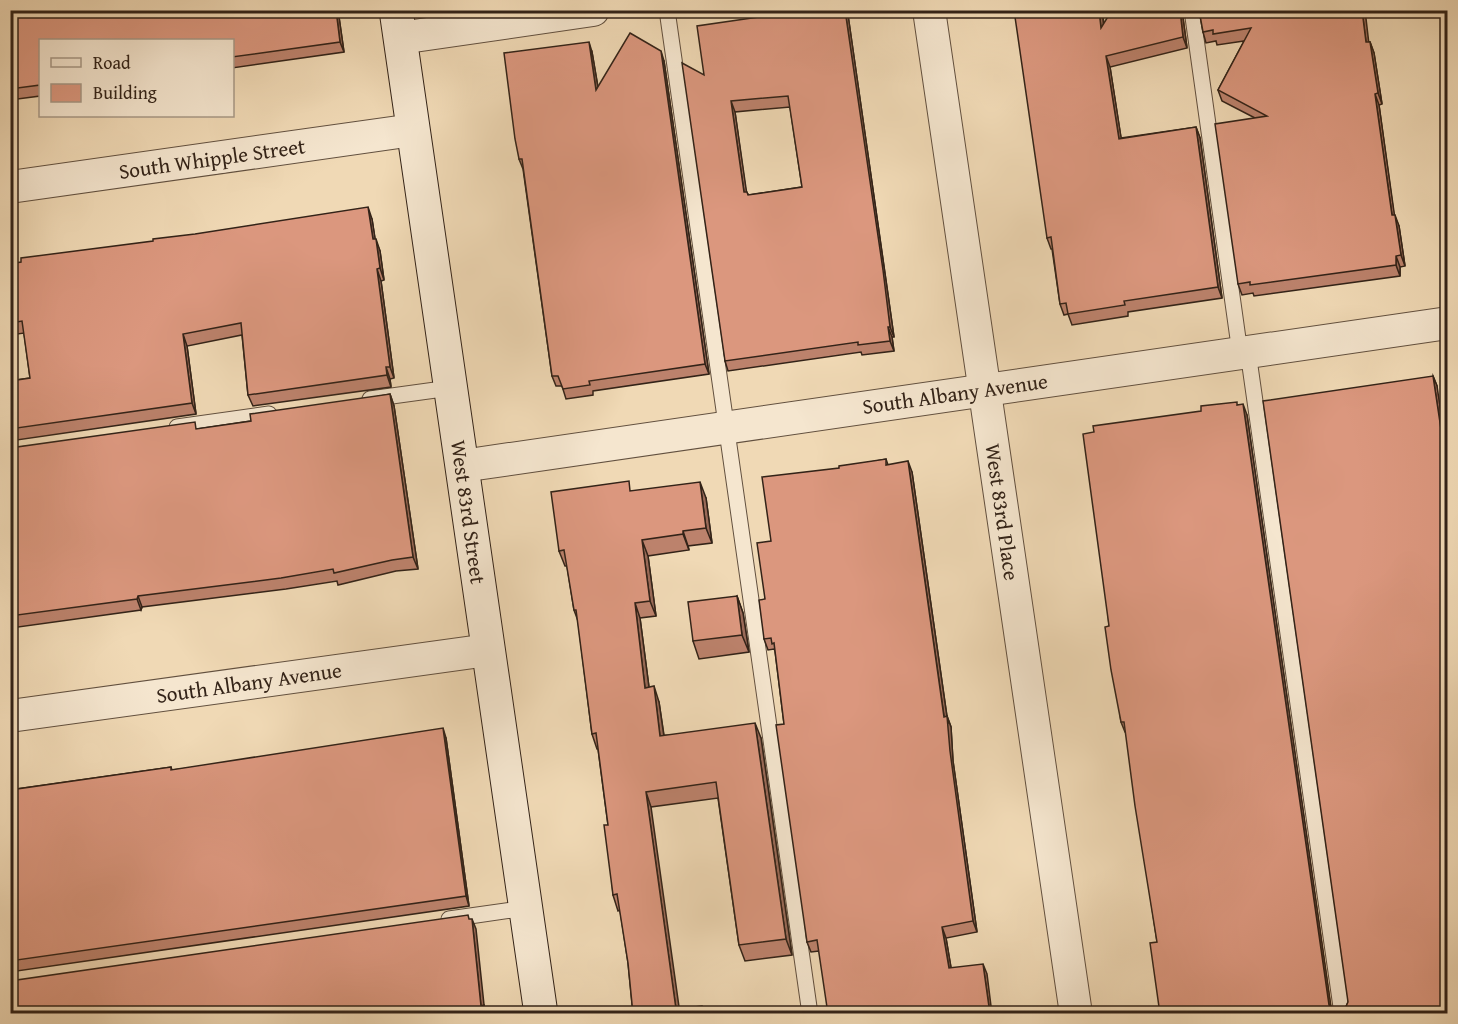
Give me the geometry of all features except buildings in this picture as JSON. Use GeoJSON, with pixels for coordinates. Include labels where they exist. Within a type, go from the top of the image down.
{"type":"FeatureCollection","features":[{"type":"Feature","properties":{"kind":"street"},"geometry":{"type":"LineString","coordinates":[[398,24],[593,10]]}},
{"type":"Feature","properties":{"kind":"street","name":"West 83rd Place"},"geometry":{"type":"LineString","coordinates":[[929,10],[1076,1014]]}},
{"type":"Feature","properties":{"kind":"street","name":"West 83rd Street"},"geometry":{"type":"LineString","coordinates":[[398,24],[541,1014]]}},
{"type":"Feature","properties":{"kind":"street","name":"South Whipple Street"},"geometry":{"type":"LineString","coordinates":[[10,188],[413,130]]}},
{"type":"Feature","properties":{"kind":"street","name":"South Albany Avenue"},"geometry":{"type":"LineString","coordinates":[[462,466],[1448,323]]}},
{"type":"Feature","properties":{"kind":"street","name":"South Albany Avenue"},"geometry":{"type":"LineString","coordinates":[[10,716],[488,650]]}},
{"type":"Feature","properties":{"kind":"lane"},"geometry":{"type":"LineString","coordinates":[[667,10],[810,1014]]}},
{"type":"Feature","properties":{"kind":"lane"},"geometry":{"type":"LineString","coordinates":[[1192,10],[1342,1014]]}},
{"type":"Feature","properties":{"kind":"lane"},"geometry":{"type":"LineString","coordinates":[[360,400],[450,388]]}},
{"type":"Feature","properties":{"kind":"lane"},"geometry":{"type":"LineString","coordinates":[[162,429],[279,412]]}},
{"type":"Feature","properties":{"kind":"lane"},"geometry":{"type":"LineString","coordinates":[[435,921],[526,908]]}}]}
